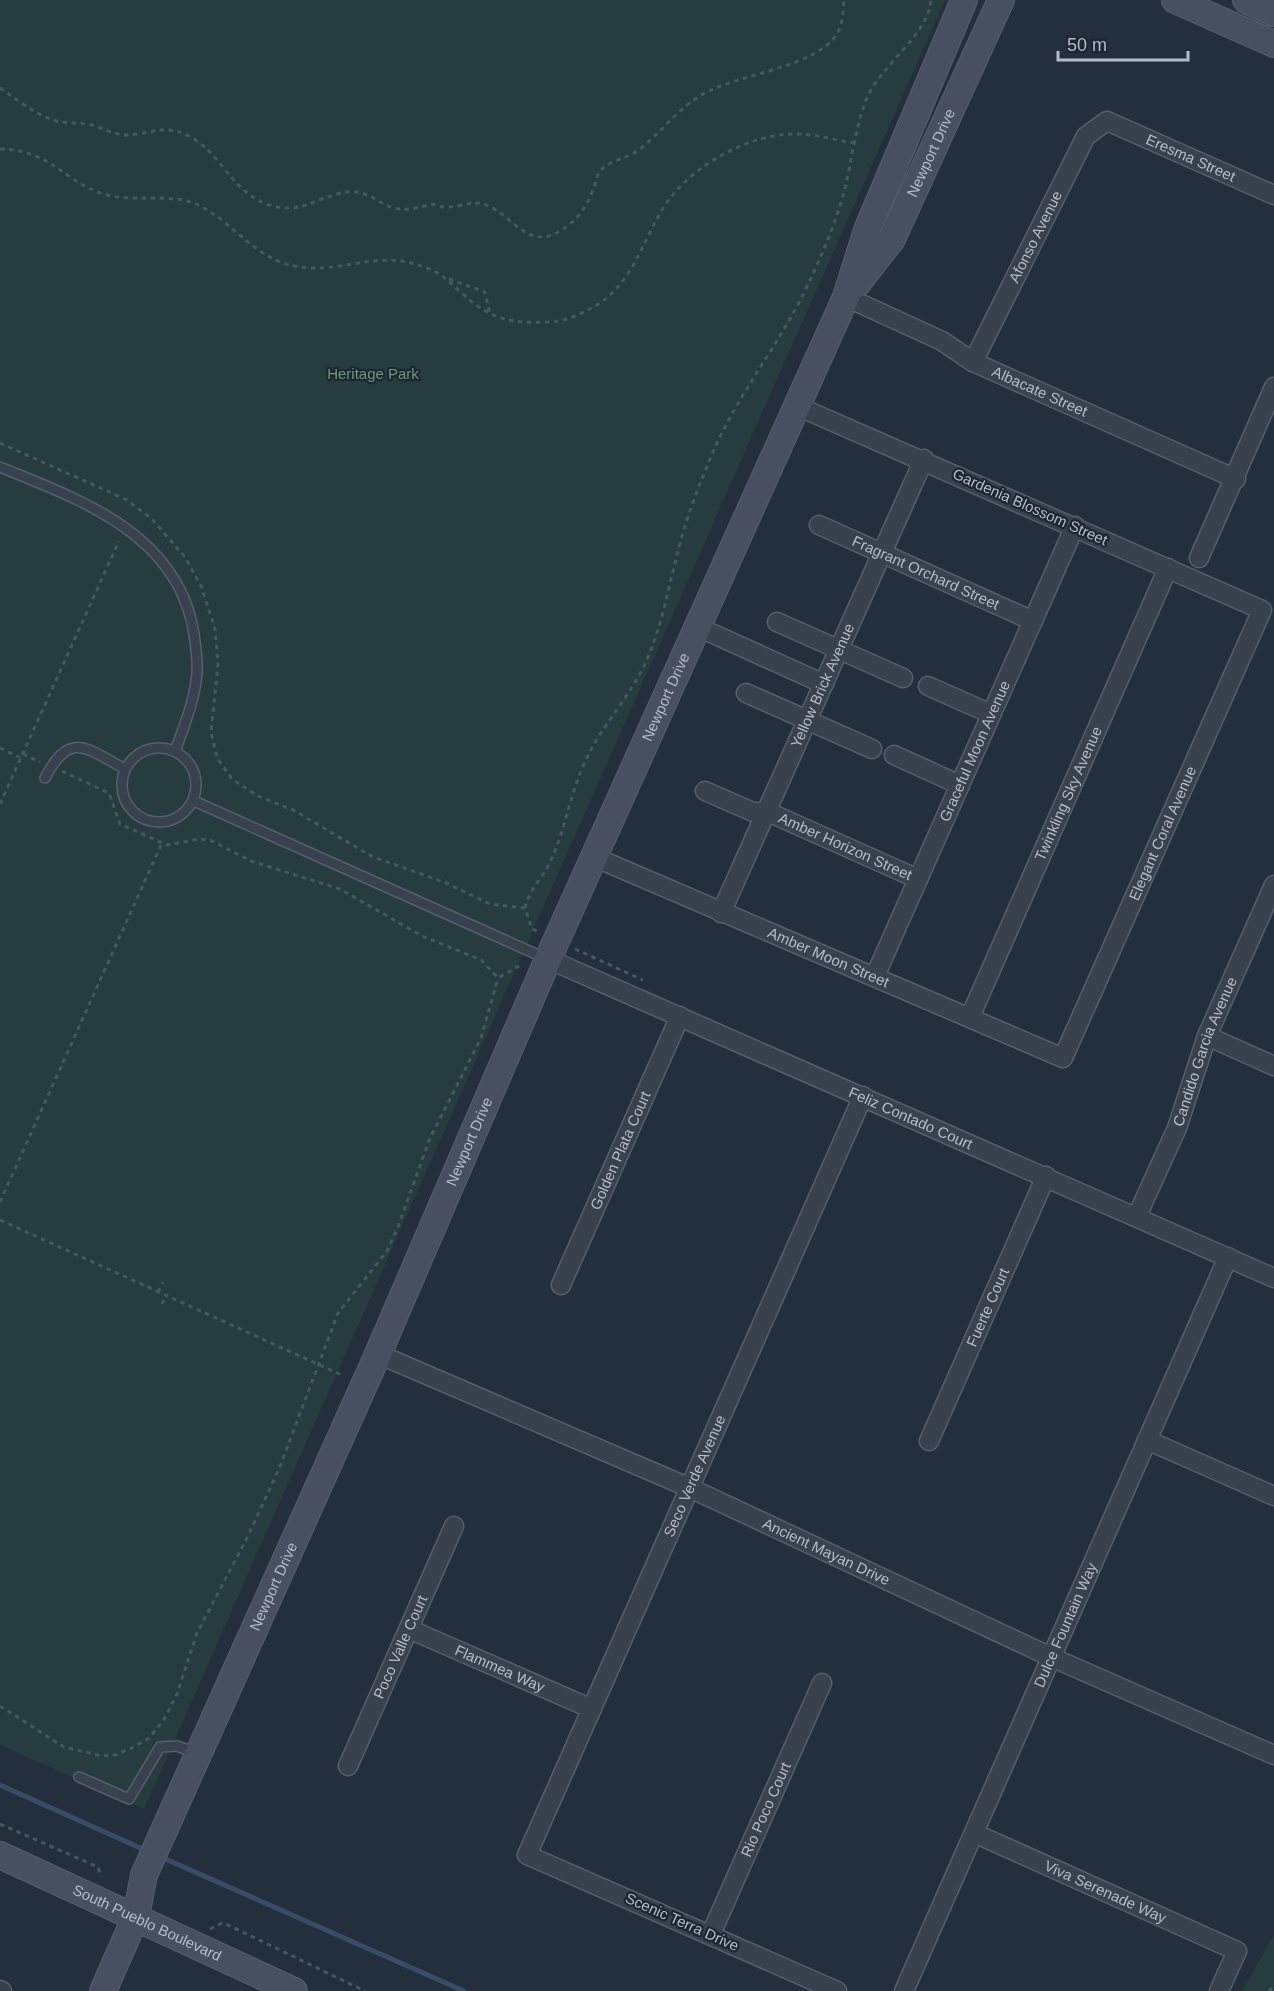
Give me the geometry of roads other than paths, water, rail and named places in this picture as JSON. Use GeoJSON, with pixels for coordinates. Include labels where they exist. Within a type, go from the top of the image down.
{"type":"FeatureCollection","features":[{"type":"Feature","properties":{"kind":"street","name":"Newport Drive"},"geometry":{"type":"LineString","coordinates":[[103,1991],[136,1916],[144,1875],[378,1354],[552,950],[846,297],[867,230],[964,0]]}},
{"type":"Feature","properties":{"kind":"street","name":"Newport Drive"},"geometry":{"type":"LineString","coordinates":[[846,297],[892,239],[1001,0]]}},
{"type":"Feature","properties":{"kind":"street"},"geometry":{"type":"LineString","coordinates":[[1175,0],[1274,44]]}},
{"type":"Feature","properties":{"kind":"street","name":"Eresma Street"},"geometry":{"type":"LineString","coordinates":[[1107,121],[1274,195]]}},
{"type":"Feature","properties":{"kind":"street","name":"Afonso Avenue"},"geometry":{"type":"LineString","coordinates":[[973,362],[1086,136],[1107,121]]}},
{"type":"Feature","properties":{"kind":"street","name":"Albacate Street"},"geometry":{"type":"LineString","coordinates":[[846,297],[942,341],[973,362],[1236,479]]}},
{"type":"Feature","properties":{"kind":"street"},"geometry":{"type":"LineString","coordinates":[[1199,558],[1236,479],[1274,387]]}},
{"type":"Feature","properties":{"kind":"street","name":"Gardenia Blossom Street"},"geometry":{"type":"LineString","coordinates":[[797,406],[924,459],[1263,610]]}},
{"type":"Feature","properties":{"kind":"street","name":"Yellow Brick Avenue"},"geometry":{"type":"LineString","coordinates":[[721,914],[924,459]]}},
{"type":"Feature","properties":{"kind":"street","name":"Fragrant Orchard Street"},"geometry":{"type":"LineString","coordinates":[[819,525],[1033,621]]}},
{"type":"Feature","properties":{"kind":"street","name":"Graceful Moon Avenue"},"geometry":{"type":"LineString","coordinates":[[875,976],[1075,526]]}},
{"type":"Feature","properties":{"kind":"street","name":"Twinkling Sky Avenue"},"geometry":{"type":"LineString","coordinates":[[970,1017],[1168,568]]}},
{"type":"Feature","properties":{"kind":"street","name":"Elegant Coral Avenue"},"geometry":{"type":"LineString","coordinates":[[1063,1058],[1263,610]]}},
{"type":"Feature","properties":{"kind":"street"},"geometry":{"type":"LineString","coordinates":[[777,622],[903,678]]}},
{"type":"Feature","properties":{"kind":"street"},"geometry":{"type":"LineString","coordinates":[[698,627],[824,684]]}},
{"type":"Feature","properties":{"kind":"street"},"geometry":{"type":"LineString","coordinates":[[928,686],[991,714]]}},
{"type":"Feature","properties":{"kind":"street"},"geometry":{"type":"LineString","coordinates":[[746,693],[872,749]]}},
{"type":"Feature","properties":{"kind":"street"},"geometry":{"type":"LineString","coordinates":[[894,755],[960,785]]}},
{"type":"Feature","properties":{"kind":"street","name":"Amber Horizon Street"},"geometry":{"type":"LineString","coordinates":[[705,791],[753,812],[768,812],[918,879]]}},
{"type":"Feature","properties":{"kind":"street","name":"Amber Moon Street"},"geometry":{"type":"LineString","coordinates":[[594,857],[721,914],[875,976],[1063,1058]]}},
{"type":"Feature","properties":{"kind":"street","name":"Candido Garcia Avenue"},"geometry":{"type":"LineString","coordinates":[[1137,1216],[1177,1128],[1207,1036],[1274,885]]}},
{"type":"Feature","properties":{"kind":"street","name":"Feliz Contado Court"},"geometry":{"type":"LineString","coordinates":[[552,950],[680,1016],[1274,1278]]}},
{"type":"Feature","properties":{"kind":"street","name":"Golden Plata Court"},"geometry":{"type":"LineString","coordinates":[[561,1285],[680,1016]]}},
{"type":"Feature","properties":{"kind":"street"},"geometry":{"type":"LineString","coordinates":[[1207,1036],[1274,1066]]}},
{"type":"Feature","properties":{"kind":"street","name":"Seco Verde Avenue"},"geometry":{"type":"LineString","coordinates":[[527,1855],[863,1096]]}},
{"type":"Feature","properties":{"kind":"street","name":"Fuerte Court"},"geometry":{"type":"LineString","coordinates":[[929,1441],[1046,1176]]}},
{"type":"Feature","properties":{"kind":"street","name":"Dulce Fountain Way"},"geometry":{"type":"LineString","coordinates":[[904,1991],[1228,1257]]}},
{"type":"Feature","properties":{"kind":"street","name":"Ancient Mayan Drive"},"geometry":{"type":"LineString","coordinates":[[378,1354],[690,1488],[1051,1657],[1274,1755]]}},
{"type":"Feature","properties":{"kind":"street"},"geometry":{"type":"LineString","coordinates":[[1147,1440],[1274,1496]]}},
{"type":"Feature","properties":{"kind":"street","name":"Poco Valle Court"},"geometry":{"type":"LineString","coordinates":[[348,1766],[454,1526]]}},
{"type":"Feature","properties":{"kind":"street","name":"Flammea Way"},"geometry":{"type":"LineString","coordinates":[[409,1629],[592,1709]]}},
{"type":"Feature","properties":{"kind":"street","name":"Rio Poco Court"},"geometry":{"type":"LineString","coordinates":[[711,1934],[822,1683]]}},
{"type":"Feature","properties":{"kind":"street","name":"Viva Serenade Way"},"geometry":{"type":"LineString","coordinates":[[974,1833],[1237,1951],[1219,1991]]}},
{"type":"Feature","properties":{"kind":"street","name":"South Pueblo Boulevard"},"geometry":{"type":"LineString","coordinates":[[0,1855],[294,1991]]}},
{"type":"Feature","properties":{"kind":"street","name":"Scenic Terra Drive"},"geometry":{"type":"LineString","coordinates":[[527,1855],[837,1991]]}},
{"type":"Feature","properties":{"kind":"lane"},"geometry":{"type":"LineString","coordinates":[[0,466],[81,502],[124,525],[143,539],[173,575],[187,603],[195,638],[197,673],[190,711],[174,752]]}},
{"type":"Feature","properties":{"kind":"lane"},"geometry":{"type":"LineString","coordinates":[[45,778],[64,749],[80,747],[125,769]]}},
{"type":"Feature","properties":{"kind":"lane"},"geometry":{"type":"LineString","coordinates":[[155,748],[174,752],[189,762],[195,773],[197,785],[194,801],[179,817],[168,822],[149,820],[133,813],[122,792],[125,769],[143,752],[155,748]]}},
{"type":"Feature","properties":{"kind":"lane"},"geometry":{"type":"LineString","coordinates":[[194,801],[552,950]]}},
{"type":"Feature","properties":{"kind":"lane"},"geometry":{"type":"LineString","coordinates":[[79,1777],[129,1799],[160,1747],[177,1746],[198,1754]]}},
{"type":"Feature","properties":{"kind":"waterway"},"geometry":{"type":"LineString","coordinates":[[0,1785],[147,1851]]}},
{"type":"Feature","properties":{"kind":"waterway"},"geometry":{"type":"LineString","coordinates":[[161,1857],[464,1991]]}},
{"type":"Feature","properties":{"kind":"park label","name":"Heritage Park"},"geometry":{"type":"Point","coordinates":[373,374]}}]}
